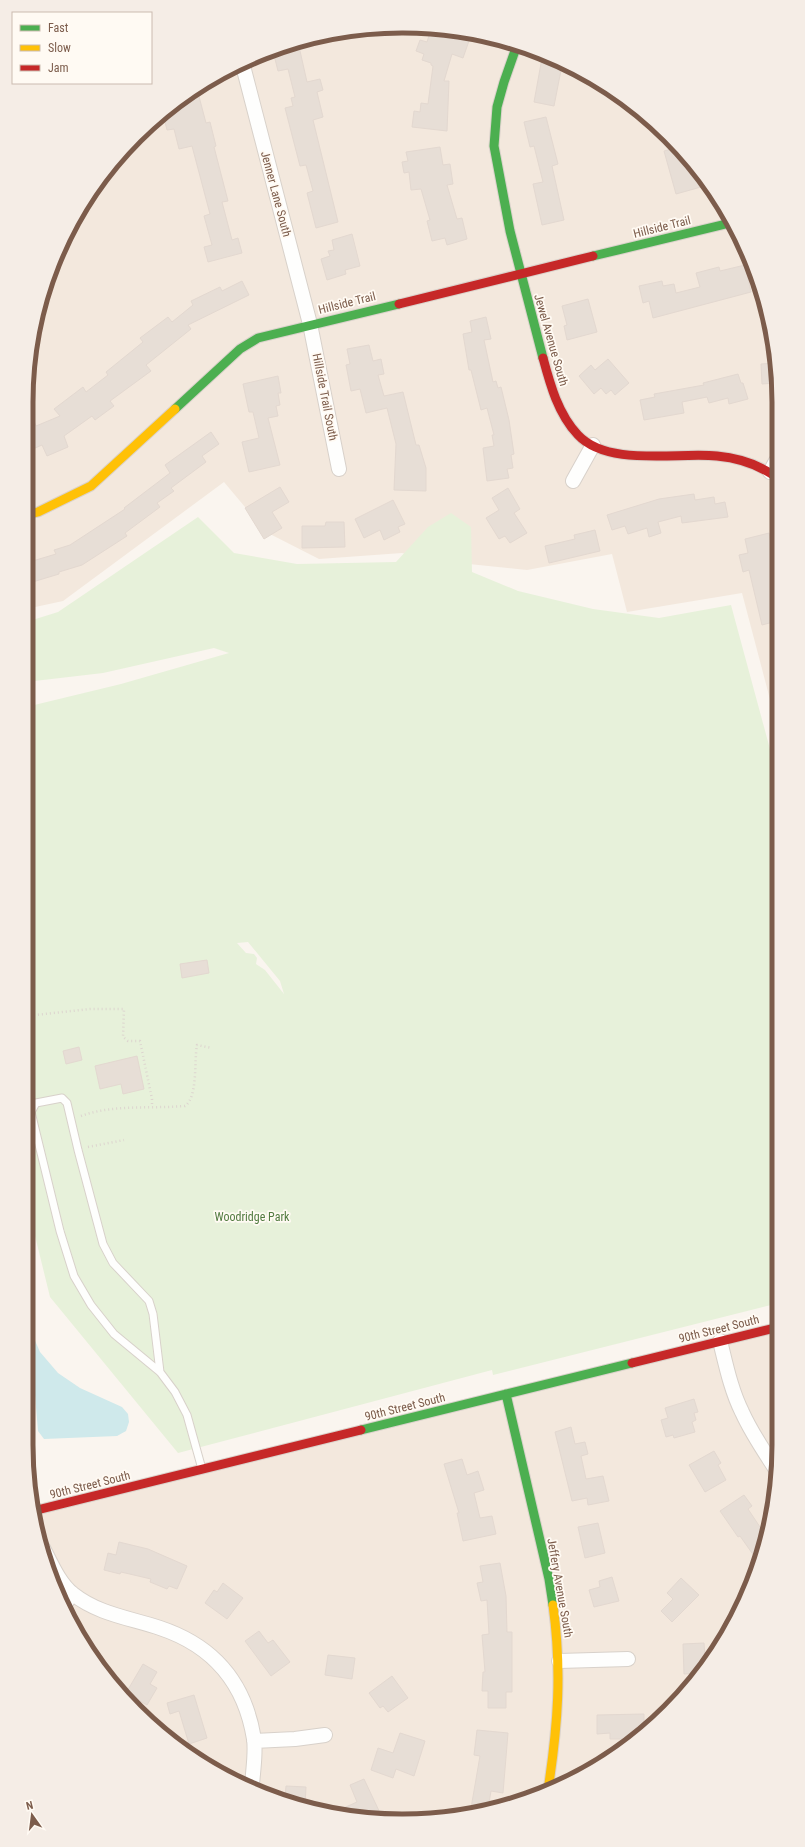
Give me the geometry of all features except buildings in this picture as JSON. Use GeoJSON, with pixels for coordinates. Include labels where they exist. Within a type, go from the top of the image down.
{"type":"FeatureCollection","features":[{"type":"Feature","properties":{"kind":"street","name":"Jewel Avenue South"},"geometry":{"type":"LineString","coordinates":[[514,51],[495,118],[494,146],[509,228],[520,273],[555,397],[573,430],[586,442],[592,445],[627,454],[660,457],[695,455],[727,456],[772,469]]}},
{"type":"Feature","properties":{"kind":"street","name":"Jenner Lane South"},"geometry":{"type":"LineString","coordinates":[[244,69],[310,324]]}},
{"type":"Feature","properties":{"kind":"street","name":"Hillside Trail"},"geometry":{"type":"LineString","coordinates":[[33,513],[91,486],[240,349],[258,338],[310,324],[725,224]]}},
{"type":"Feature","properties":{"kind":"street","name":"Hillside Trail South"},"geometry":{"type":"LineString","coordinates":[[310,324],[339,469]]}},
{"type":"Feature","properties":{"kind":"street"},"geometry":{"type":"LineString","coordinates":[[573,481],[592,445]]}},
{"type":"Feature","properties":{"kind":"street","name":"90th Street South"},"geometry":{"type":"LineString","coordinates":[[39,1510],[772,1329]]}},
{"type":"Feature","properties":{"kind":"street"},"geometry":{"type":"LineString","coordinates":[[720,1341],[732,1388],[742,1412],[757,1442],[771,1463]]}},
{"type":"Feature","properties":{"kind":"street","name":"Jeffery Avenue South"},"geometry":{"type":"LineString","coordinates":[[506,1394],[549,1579],[558,1641],[559,1661],[556,1738],[549,1784]]}},
{"type":"Feature","properties":{"kind":"street"},"geometry":{"type":"LineString","coordinates":[[57,1574],[72,1593],[96,1609],[161,1628],[190,1642],[209,1654],[223,1667],[238,1689],[247,1712],[254,1740],[252,1782]]}},
{"type":"Feature","properties":{"kind":"street"},"geometry":{"type":"LineString","coordinates":[[68,1600],[72,1593]]}},
{"type":"Feature","properties":{"kind":"street"},"geometry":{"type":"LineString","coordinates":[[559,1661],[628,1659]]}},
{"type":"Feature","properties":{"kind":"street"},"geometry":{"type":"LineString","coordinates":[[254,1740],[295,1740],[325,1735]]}},
{"type":"Feature","properties":{"kind":"lane"},"geometry":{"type":"LineString","coordinates":[[33,1108],[36,1103],[62,1098],[68,1103],[78,1150],[104,1244],[113,1263],[149,1301],[153,1314],[160,1372]]}},
{"type":"Feature","properties":{"kind":"lane"},"geometry":{"type":"LineString","coordinates":[[33,1120],[66,1253],[74,1276],[90,1305],[114,1334],[160,1372],[175,1392],[187,1415],[202,1469]]}},
{"type":"Feature","properties":{"kind":"path"},"geometry":{"type":"LineString","coordinates":[[33,1015],[83,1010],[124,1009],[123,1037],[128,1041],[140,1041],[152,1099],[152,1107]]}},
{"type":"Feature","properties":{"kind":"path"},"geometry":{"type":"LineString","coordinates":[[72,1120],[92,1112],[185,1106],[190,1103],[193,1096],[194,1059],[197,1045],[212,1048]]}},
{"type":"Feature","properties":{"kind":"path"},"geometry":{"type":"LineString","coordinates":[[78,1150],[109,1142],[124,1140]]}},
{"type":"Feature","properties":{"kind":"shaded area"},"geometry":{"type":"Polygon","coordinates":[[[402,33],[451,36],[475,40],[544,61],[566,71],[608,95],[627,109],[664,141],[696,178],[710,197],[734,239],[744,261],[759,307],[769,354],[772,402],[772,707],[742,593],[627,612],[612,554],[527,570],[440,561],[402,553],[319,559],[266,532],[224,482],[63,601],[33,607],[34,378],[40,330],[46,307],[61,261],[71,239],[95,197],[109,178],[141,141],[178,109],[197,95],[239,71],[261,61],[330,40],[354,36],[402,33]]]}},
{"type":"Feature","properties":{"kind":"shaded area"},"geometry":{"type":"Polygon","coordinates":[[[772,1330],[772,1444],[769,1493],[765,1517],[744,1586],[734,1608],[710,1650],[696,1669],[664,1706],[627,1738],[608,1752],[566,1776],[544,1786],[475,1807],[451,1811],[402,1814],[354,1811],[330,1807],[261,1786],[239,1776],[197,1752],[178,1738],[141,1706],[109,1669],[95,1650],[71,1608],[61,1586],[46,1540],[39,1510],[772,1330]]]}},
{"type":"Feature","properties":{"kind":"green space","name":"Woodridge Park"},"geometry":{"type":"Polygon","coordinates":[[[451,513],[471,527],[472,572],[518,591],[593,609],[659,618],[731,605],[772,757],[772,1305],[493,1375],[492,1370],[178,1453],[50,1297],[33,1228],[33,705],[121,684],[229,653],[214,648],[103,673],[33,681],[33,620],[58,612],[198,517],[234,553],[297,564],[396,562],[428,527],[451,513]],[[248,942],[237,943],[246,953],[254,954],[257,958],[256,964],[265,970],[284,994],[280,981],[248,942]]]}},
{"type":"Feature","properties":{"kind":"water"},"geometry":{"type":"Polygon","coordinates":[[[33,1336],[40,1352],[58,1373],[80,1388],[122,1407],[128,1414],[129,1422],[126,1431],[117,1436],[44,1439],[38,1431],[34,1383],[33,1336]]]}},
{"type":"Feature","properties":{"kind":"traffic: fast"},"geometry":{"type":"LineString","coordinates":[[515,51],[497,107],[494,146],[510,231],[543,358]]}},
{"type":"Feature","properties":{"kind":"traffic: fast"},"geometry":{"type":"LineString","coordinates":[[593,256],[725,224]]}},
{"type":"Feature","properties":{"kind":"traffic: fast"},"geometry":{"type":"LineString","coordinates":[[175,409],[240,349],[258,338],[399,304]]}},
{"type":"Feature","properties":{"kind":"traffic: fast"},"geometry":{"type":"LineString","coordinates":[[361,1430],[632,1363]]}},
{"type":"Feature","properties":{"kind":"traffic: fast"},"geometry":{"type":"LineString","coordinates":[[506,1394],[549,1579],[553,1605]]}},
{"type":"Feature","properties":{"kind":"traffic: slow"},"geometry":{"type":"LineString","coordinates":[[33,513],[91,486],[175,409]]}},
{"type":"Feature","properties":{"kind":"traffic: slow"},"geometry":{"type":"LineString","coordinates":[[549,1784],[558,1698],[556,1629],[553,1605]]}},
{"type":"Feature","properties":{"kind":"traffic: jam"},"geometry":{"type":"LineString","coordinates":[[399,304],[593,256]]}},
{"type":"Feature","properties":{"kind":"traffic: jam"},"geometry":{"type":"LineString","coordinates":[[543,358],[552,388],[565,418],[578,435],[591,445],[607,451],[625,455],[701,455],[725,457],[755,465],[772,474]]}},
{"type":"Feature","properties":{"kind":"traffic: jam"},"geometry":{"type":"LineString","coordinates":[[632,1363],[772,1329]]}},
{"type":"Feature","properties":{"kind":"traffic: jam"},"geometry":{"type":"LineString","coordinates":[[39,1510],[361,1430]]}}]}
